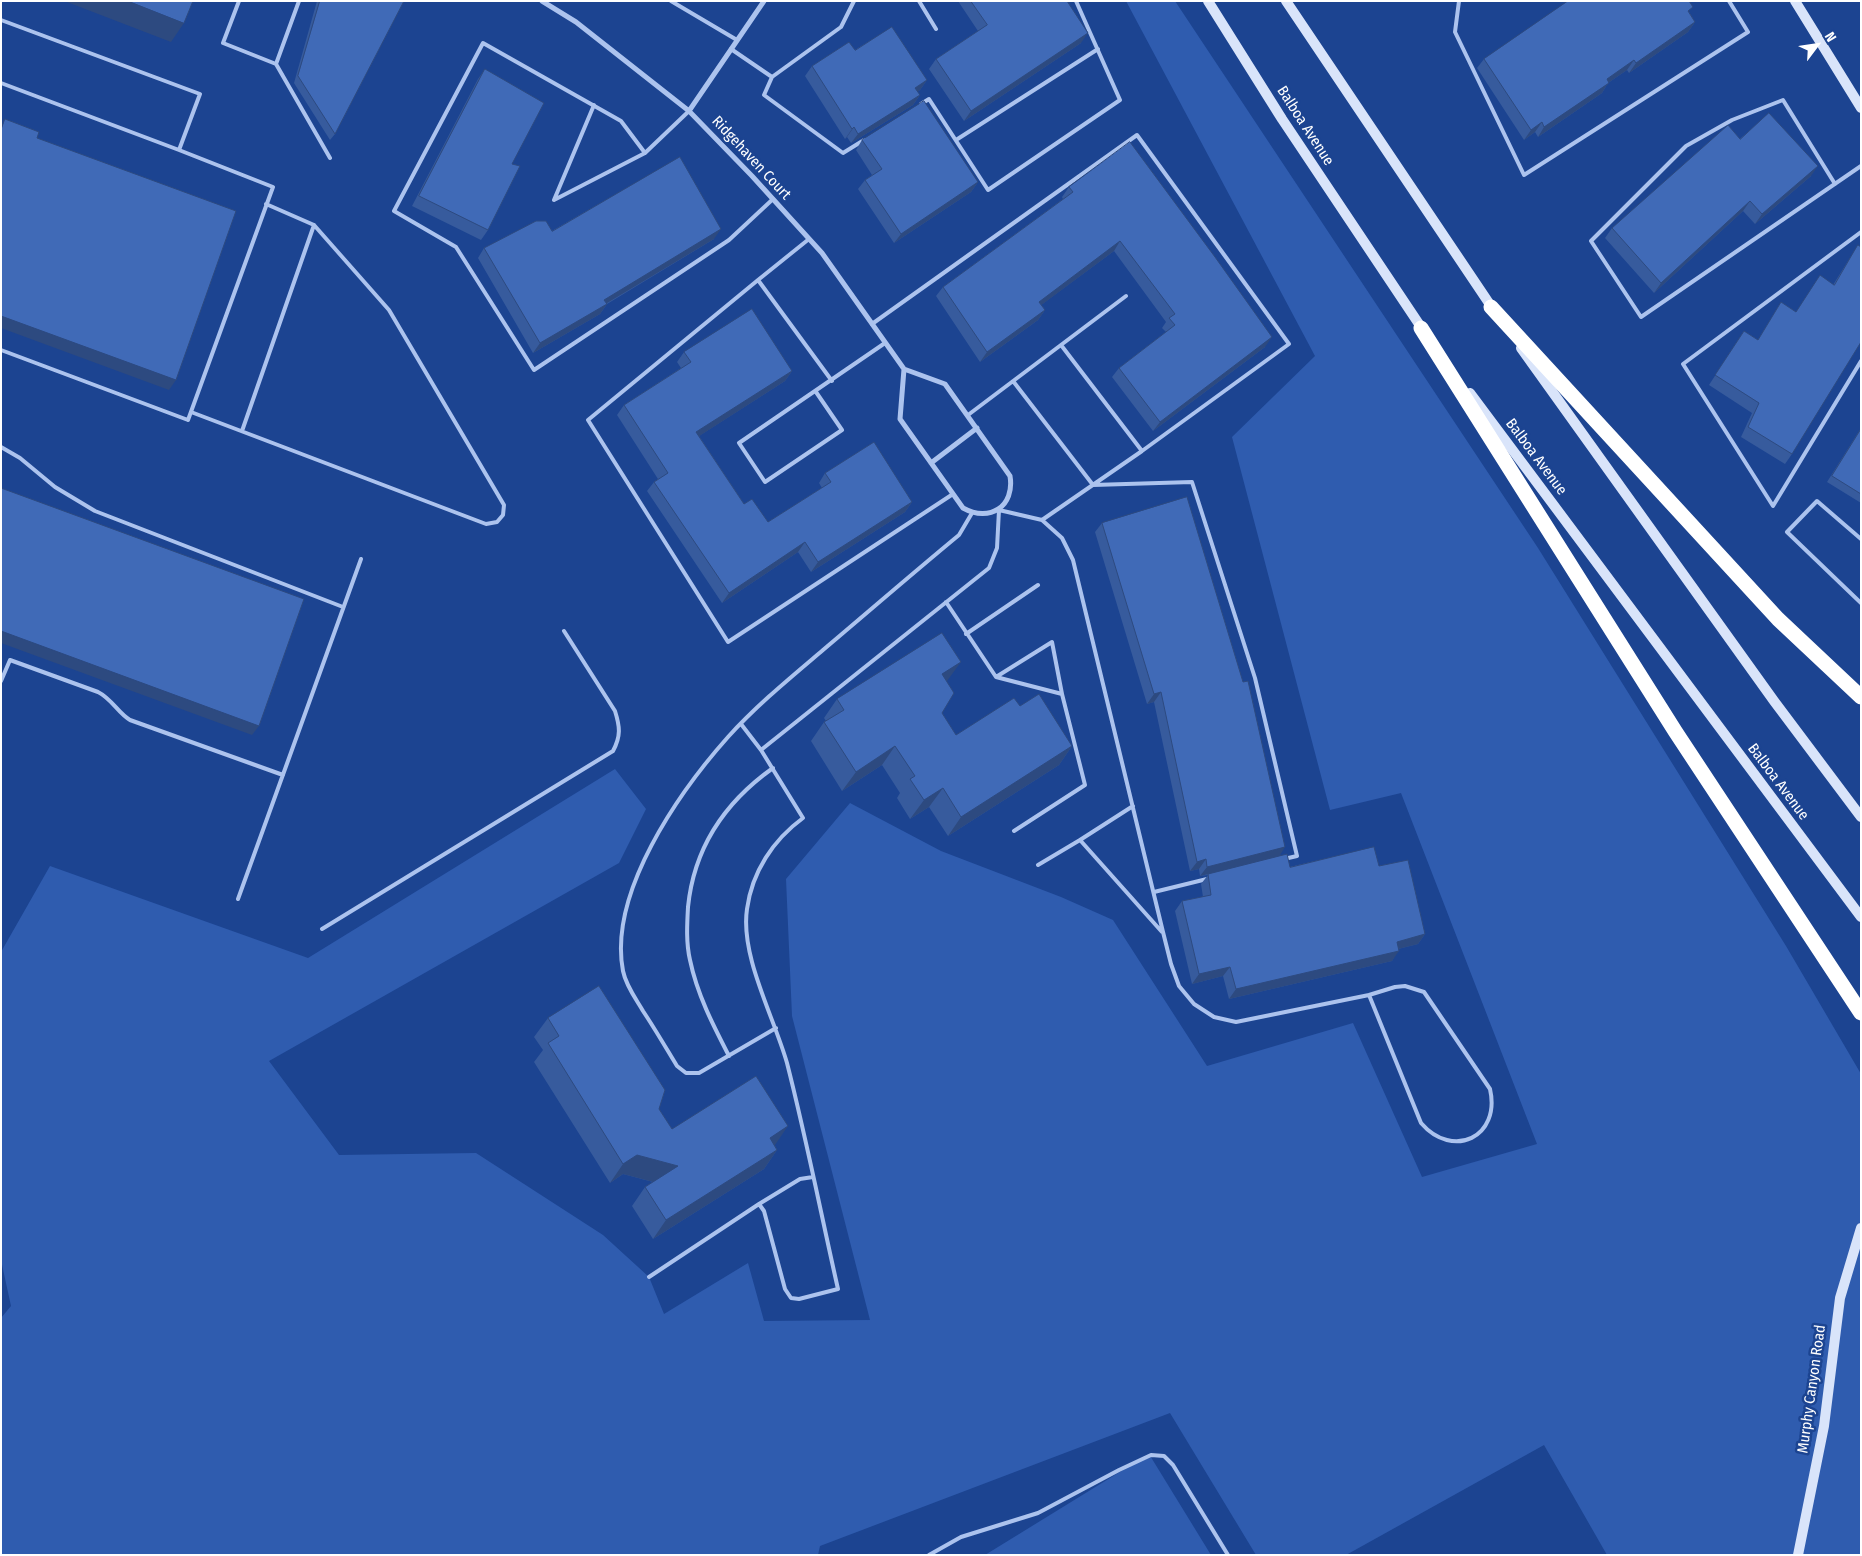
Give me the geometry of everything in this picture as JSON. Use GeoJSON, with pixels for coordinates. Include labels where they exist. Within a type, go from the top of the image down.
{"type":"FeatureCollection","features":[{"type":"Feature","properties":{"kind":"highway"},"geometry":{"type":"LineString","coordinates":[[1491,307],[1778,619],[1861,697]]}},
{"type":"Feature","properties":{"kind":"highway"},"geometry":{"type":"LineString","coordinates":[[1421,328],[1675,731],[1861,1014]]}},
{"type":"Feature","properties":{"kind":"main road","name":"Balboa Avenue"},"geometry":{"type":"LineString","coordinates":[[1208,1],[1282,119],[1421,328],[1861,917]]}},
{"type":"Feature","properties":{"kind":"main road"},"geometry":{"type":"LineString","coordinates":[[1286,1],[1491,307],[1774,701],[1861,817]]}},
{"type":"Feature","properties":{"kind":"main road"},"geometry":{"type":"LineString","coordinates":[[1795,1],[1861,108]]}},
{"type":"Feature","properties":{"kind":"main road","name":"Murphy Canyon Road"},"geometry":{"type":"LineString","coordinates":[[1798,1555],[1824,1426],[1840,1298],[1861,1228]]}},
{"type":"Feature","properties":{"kind":"street","name":"Ridgehaven Court"},"geometry":{"type":"LineString","coordinates":[[542,1],[576,22],[689,111],[822,253],[904,369]]}},
{"type":"Feature","properties":{"kind":"street"},"geometry":{"type":"LineString","coordinates":[[689,111],[764,1]]}},
{"type":"Feature","properties":{"kind":"street"},"geometry":{"type":"LineString","coordinates":[[904,369],[945,384],[1010,476],[1010,494],[999,510],[981,515],[972,512],[964,508],[931,463],[900,419],[904,369]]}},
{"type":"Feature","properties":{"kind":"street"},"geometry":{"type":"LineString","coordinates":[[931,463],[977,428]]}},
{"type":"Feature","properties":{"kind":"lane"},"geometry":{"type":"LineString","coordinates":[[239,1],[223,43],[276,64],[330,158]]}},
{"type":"Feature","properties":{"kind":"lane"},"geometry":{"type":"LineString","coordinates":[[276,64],[299,1]]}},
{"type":"Feature","properties":{"kind":"lane"},"geometry":{"type":"LineString","coordinates":[[671,1],[737,40]]}},
{"type":"Feature","properties":{"kind":"lane"},"geometry":{"type":"LineString","coordinates":[[854,1],[841,27],[772,77],[764,95],[843,153],[866,138]]}},
{"type":"Feature","properties":{"kind":"lane"},"geometry":{"type":"LineString","coordinates":[[919,1],[936,29]]}},
{"type":"Feature","properties":{"kind":"lane"},"geometry":{"type":"LineString","coordinates":[[913,109],[928,99],[988,190],[1120,100],[1076,1]]}},
{"type":"Feature","properties":{"kind":"lane"},"geometry":{"type":"LineString","coordinates":[[1459,1],[1455,32],[1524,175],[1748,32],[1729,1]]}},
{"type":"Feature","properties":{"kind":"lane"},"geometry":{"type":"LineString","coordinates":[[1,20],[200,94],[179,150]]}},
{"type":"Feature","properties":{"kind":"lane"},"geometry":{"type":"LineString","coordinates":[[645,153],[621,120],[483,43],[394,210],[456,247],[534,370],[729,240],[773,199]]}},
{"type":"Feature","properties":{"kind":"lane"},"geometry":{"type":"LineString","coordinates":[[731,49],[772,77]]}},
{"type":"Feature","properties":{"kind":"lane"},"geometry":{"type":"LineString","coordinates":[[956,140],[1098,50]]}},
{"type":"Feature","properties":{"kind":"lane"},"geometry":{"type":"LineString","coordinates":[[1,83],[273,187],[188,420],[1,350]]}},
{"type":"Feature","properties":{"kind":"lane"},"geometry":{"type":"LineString","coordinates":[[1835,184],[1783,100],[1732,120],[1686,146],[1591,241],[1641,318],[1835,184],[1861,166]]}},
{"type":"Feature","properties":{"kind":"lane"},"geometry":{"type":"LineString","coordinates":[[594,106],[554,200],[645,153],[689,111]]}},
{"type":"Feature","properties":{"kind":"lane"},"geometry":{"type":"LineString","coordinates":[[872,324],[1137,135],[1289,344],[1142,451],[1042,520]]}},
{"type":"Feature","properties":{"kind":"lane"},"geometry":{"type":"LineString","coordinates":[[191,412],[486,524],[497,522],[503,515],[504,505],[388,310],[314,225],[266,204]]}},
{"type":"Feature","properties":{"kind":"lane"},"geometry":{"type":"LineString","coordinates":[[242,431],[314,225]]}},
{"type":"Feature","properties":{"kind":"lane"},"geometry":{"type":"LineString","coordinates":[[1861,232],[1683,364],[1772,506],[1861,361]]}},
{"type":"Feature","properties":{"kind":"lane"},"geometry":{"type":"LineString","coordinates":[[809,239],[588,420],[728,642],[953,494]]}},
{"type":"Feature","properties":{"kind":"lane"},"geometry":{"type":"LineString","coordinates":[[758,280],[832,381]]}},
{"type":"Feature","properties":{"kind":"lane"},"geometry":{"type":"LineString","coordinates":[[968,415],[1126,296]]}},
{"type":"Feature","properties":{"kind":"lane"},"geometry":{"type":"LineString","coordinates":[[816,392],[842,430],[765,482],[739,443],[885,343]]}},
{"type":"Feature","properties":{"kind":"lane"},"geometry":{"type":"LineString","coordinates":[[1061,345],[1142,451]]}},
{"type":"Feature","properties":{"kind":"lane"},"geometry":{"type":"LineString","coordinates":[[1013,381],[1093,485]]}},
{"type":"Feature","properties":{"kind":"lane"},"geometry":{"type":"LineString","coordinates":[[1,447],[20,458],[54,487],[95,511],[344,607]]}},
{"type":"Feature","properties":{"kind":"lane"},"geometry":{"type":"LineString","coordinates":[[1093,485],[1192,482],[1255,678],[1297,856],[1278,860]]}},
{"type":"Feature","properties":{"kind":"lane"},"geometry":{"type":"LineString","coordinates":[[1861,539],[1817,501],[1787,532],[1861,603]]}},
{"type":"Feature","properties":{"kind":"lane"},"geometry":{"type":"LineString","coordinates":[[761,750],[989,568],[997,548],[999,510],[1042,520],[1062,538],[1073,560],[1163,932],[1179,986],[1194,1004],[1214,1017],[1236,1022],[1369,995],[1395,987],[1405,986],[1424,992],[1490,1089],[1493,1101],[1491,1114],[1486,1125],[1477,1135],[1466,1140],[1447,1141],[1429,1133],[1421,1123],[1369,995]]}},
{"type":"Feature","properties":{"kind":"lane"},"geometry":{"type":"LineString","coordinates":[[776,1028],[699,1073],[686,1073],[677,1066],[629,988],[623,972],[620,947],[628,899],[638,872],[670,814],[728,736],[765,699],[959,535],[972,512]]}},
{"type":"Feature","properties":{"kind":"lane"},"geometry":{"type":"LineString","coordinates":[[238,899],[360,559]]}},
{"type":"Feature","properties":{"kind":"lane"},"geometry":{"type":"LineString","coordinates":[[966,634],[1038,585]]}},
{"type":"Feature","properties":{"kind":"lane"},"geometry":{"type":"LineString","coordinates":[[946,602],[996,677],[1062,694]]}},
{"type":"Feature","properties":{"kind":"lane"},"geometry":{"type":"LineString","coordinates":[[322,929],[613,751],[620,734],[615,711],[564,631]]}},
{"type":"Feature","properties":{"kind":"lane"},"geometry":{"type":"LineString","coordinates":[[996,677],[1052,642],[1062,694],[1084,785],[1014,831]]}},
{"type":"Feature","properties":{"kind":"lane"},"geometry":{"type":"LineString","coordinates":[[1,681],[10,660],[103,695],[130,720],[282,775]]}},
{"type":"Feature","properties":{"kind":"lane"},"geometry":{"type":"LineString","coordinates":[[741,724],[773,768],[803,818],[786,831],[765,859],[754,882],[747,910],[747,932],[757,978],[787,1063],[838,1289],[799,1299],[791,1298],[784,1289],[764,1211],[759,1204]]}},
{"type":"Feature","properties":{"kind":"lane"},"geometry":{"type":"LineString","coordinates":[[729,1056],[710,1019],[696,983],[690,960],[687,924],[689,899],[694,873],[714,828],[739,796],[773,768]]}},
{"type":"Feature","properties":{"kind":"lane"},"geometry":{"type":"LineString","coordinates":[[1038,865],[1133,806]]}},
{"type":"Feature","properties":{"kind":"lane"},"geometry":{"type":"LineString","coordinates":[[1080,840],[1163,932]]}},
{"type":"Feature","properties":{"kind":"lane"},"geometry":{"type":"LineString","coordinates":[[1154,892],[1211,878]]}},
{"type":"Feature","properties":{"kind":"lane"},"geometry":{"type":"LineString","coordinates":[[649,1277],[759,1204],[800,1179],[812,1177]]}},
{"type":"Feature","properties":{"kind":"lane"},"geometry":{"type":"LineString","coordinates":[[929,1555],[962,1537],[1038,1513],[1153,1454],[1164,1456],[1173,1465],[1228,1555]]}},
{"type":"Feature","properties":{"kind":"shaded area"},"geometry":{"type":"Polygon","coordinates":[[[1126,1],[1175,1],[1538,548],[1786,946],[1861,1074],[1861,1555],[1607,1555],[1544,1445],[1346,1555],[1256,1555],[1170,1413],[820,1546],[818,1555],[1,1555],[1,1318],[11,1306],[1,1260],[1,952],[50,866],[308,958],[615,769],[646,809],[619,863],[269,1061],[339,1155],[476,1153],[603,1235],[649,1277],[664,1314],[748,1263],[764,1321],[870,1320],[792,1016],[786,879],[850,803],[941,851],[1061,897],[1113,920],[1207,1066],[1353,1023],[1422,1177],[1537,1144],[1401,793],[1330,810],[1232,437],[1315,356],[1126,1]]]}},
{"type":"Feature","properties":{"kind":"shaded area"},"geometry":{"type":"Polygon","coordinates":[[[1149,1454],[1211,1555],[985,1555],[1149,1454]]]}},
{"type":"Feature","properties":{"kind":"building"},"geometry":{"type":"Polygon","coordinates":[[[128,1],[193,1],[184,23],[128,1]]]}},
{"type":"Feature","properties":{"kind":"building"},"geometry":{"type":"Polygon","coordinates":[[[320,1],[404,1],[335,134],[298,76],[320,1]]]}},
{"type":"Feature","properties":{"kind":"building"},"geometry":{"type":"Polygon","coordinates":[[[971,1],[1067,1],[1088,33],[971,111],[936,59],[987,25],[971,1]]]}},
{"type":"Feature","properties":{"kind":"building"},"geometry":{"type":"Polygon","coordinates":[[[1568,1],[1689,1],[1693,7],[1688,11],[1695,22],[1636,63],[1634,60],[1607,79],[1609,83],[1544,127],[1542,122],[1531,130],[1484,59],[1568,1]]]}},
{"type":"Feature","properties":{"kind":"building"},"geometry":{"type":"Polygon","coordinates":[[[892,27],[927,80],[915,88],[920,95],[858,134],[854,127],[852,129],[812,66],[849,42],[855,50],[892,27]]]}},
{"type":"Feature","properties":{"kind":"building"},"geometry":{"type":"Polygon","coordinates":[[[485,69],[544,103],[512,164],[520,166],[488,230],[419,196],[485,69]]]}},
{"type":"Feature","properties":{"kind":"building"},"geometry":{"type":"Polygon","coordinates":[[[924,101],[978,182],[901,234],[865,180],[882,169],[862,140],[924,101]]]}},
{"type":"Feature","properties":{"kind":"building"},"geometry":{"type":"Polygon","coordinates":[[[1769,113],[1818,166],[1762,214],[1750,201],[1661,283],[1612,228],[1728,125],[1740,139],[1769,113]]]}},
{"type":"Feature","properties":{"kind":"building"},"geometry":{"type":"Polygon","coordinates":[[[5,119],[39,132],[37,138],[236,211],[176,380],[1,316],[1,130],[5,119]]]}},
{"type":"Feature","properties":{"kind":"building"},"geometry":{"type":"Polygon","coordinates":[[[1130,142],[1272,337],[1160,422],[1119,368],[1175,325],[1169,318],[1175,314],[1120,241],[1039,302],[1045,310],[987,352],[943,287],[1073,192],[1069,187],[1130,142]]]}},
{"type":"Feature","properties":{"kind":"building"},"geometry":{"type":"Polygon","coordinates":[[[680,157],[721,229],[604,300],[607,304],[540,343],[484,248],[536,221],[546,221],[552,231],[680,157]]]}},
{"type":"Feature","properties":{"kind":"building"},"geometry":{"type":"Polygon","coordinates":[[[1858,245],[1861,247],[1861,342],[1792,454],[1748,427],[1759,403],[1715,375],[1744,331],[1758,340],[1781,302],[1796,312],[1820,275],[1834,285],[1858,245]]]}},
{"type":"Feature","properties":{"kind":"building"},"geometry":{"type":"Polygon","coordinates":[[[752,309],[792,371],[696,432],[744,504],[752,499],[768,522],[831,482],[825,473],[874,442],[912,502],[818,562],[805,542],[729,593],[654,482],[668,473],[624,405],[691,362],[684,352],[752,309]]]}},
{"type":"Feature","properties":{"kind":"building"},"geometry":{"type":"Polygon","coordinates":[[[1861,429],[1861,494],[1832,476],[1861,429]]]}},
{"type":"Feature","properties":{"kind":"building"},"geometry":{"type":"Polygon","coordinates":[[[1,488],[304,599],[259,726],[1,631],[1,488]]]}},
{"type":"Feature","properties":{"kind":"building"},"geometry":{"type":"Polygon","coordinates":[[[1187,497],[1243,682],[1248,681],[1285,847],[1207,867],[1206,859],[1197,862],[1161,692],[1154,694],[1102,523],[1187,497]]]}},
{"type":"Feature","properties":{"kind":"building"},"geometry":{"type":"Polygon","coordinates":[[[942,633],[961,662],[942,674],[954,693],[942,713],[956,735],[1014,698],[1020,706],[1039,694],[1072,746],[961,817],[943,788],[924,800],[910,779],[915,776],[895,746],[856,772],[824,722],[844,710],[837,699],[942,633]]]}},
{"type":"Feature","properties":{"kind":"building"},"geometry":{"type":"Polygon","coordinates":[[[1374,847],[1379,866],[1408,860],[1425,934],[1397,942],[1399,951],[1236,989],[1230,967],[1199,974],[1182,901],[1211,895],[1208,874],[1287,854],[1290,867],[1374,847]]]}},
{"type":"Feature","properties":{"kind":"building"},"geometry":{"type":"Polygon","coordinates":[[[599,986],[665,1090],[659,1109],[672,1129],[756,1076],[788,1126],[770,1138],[777,1150],[666,1220],[645,1187],[678,1166],[637,1155],[623,1164],[548,1043],[559,1036],[548,1018],[599,986]]]}}]}
